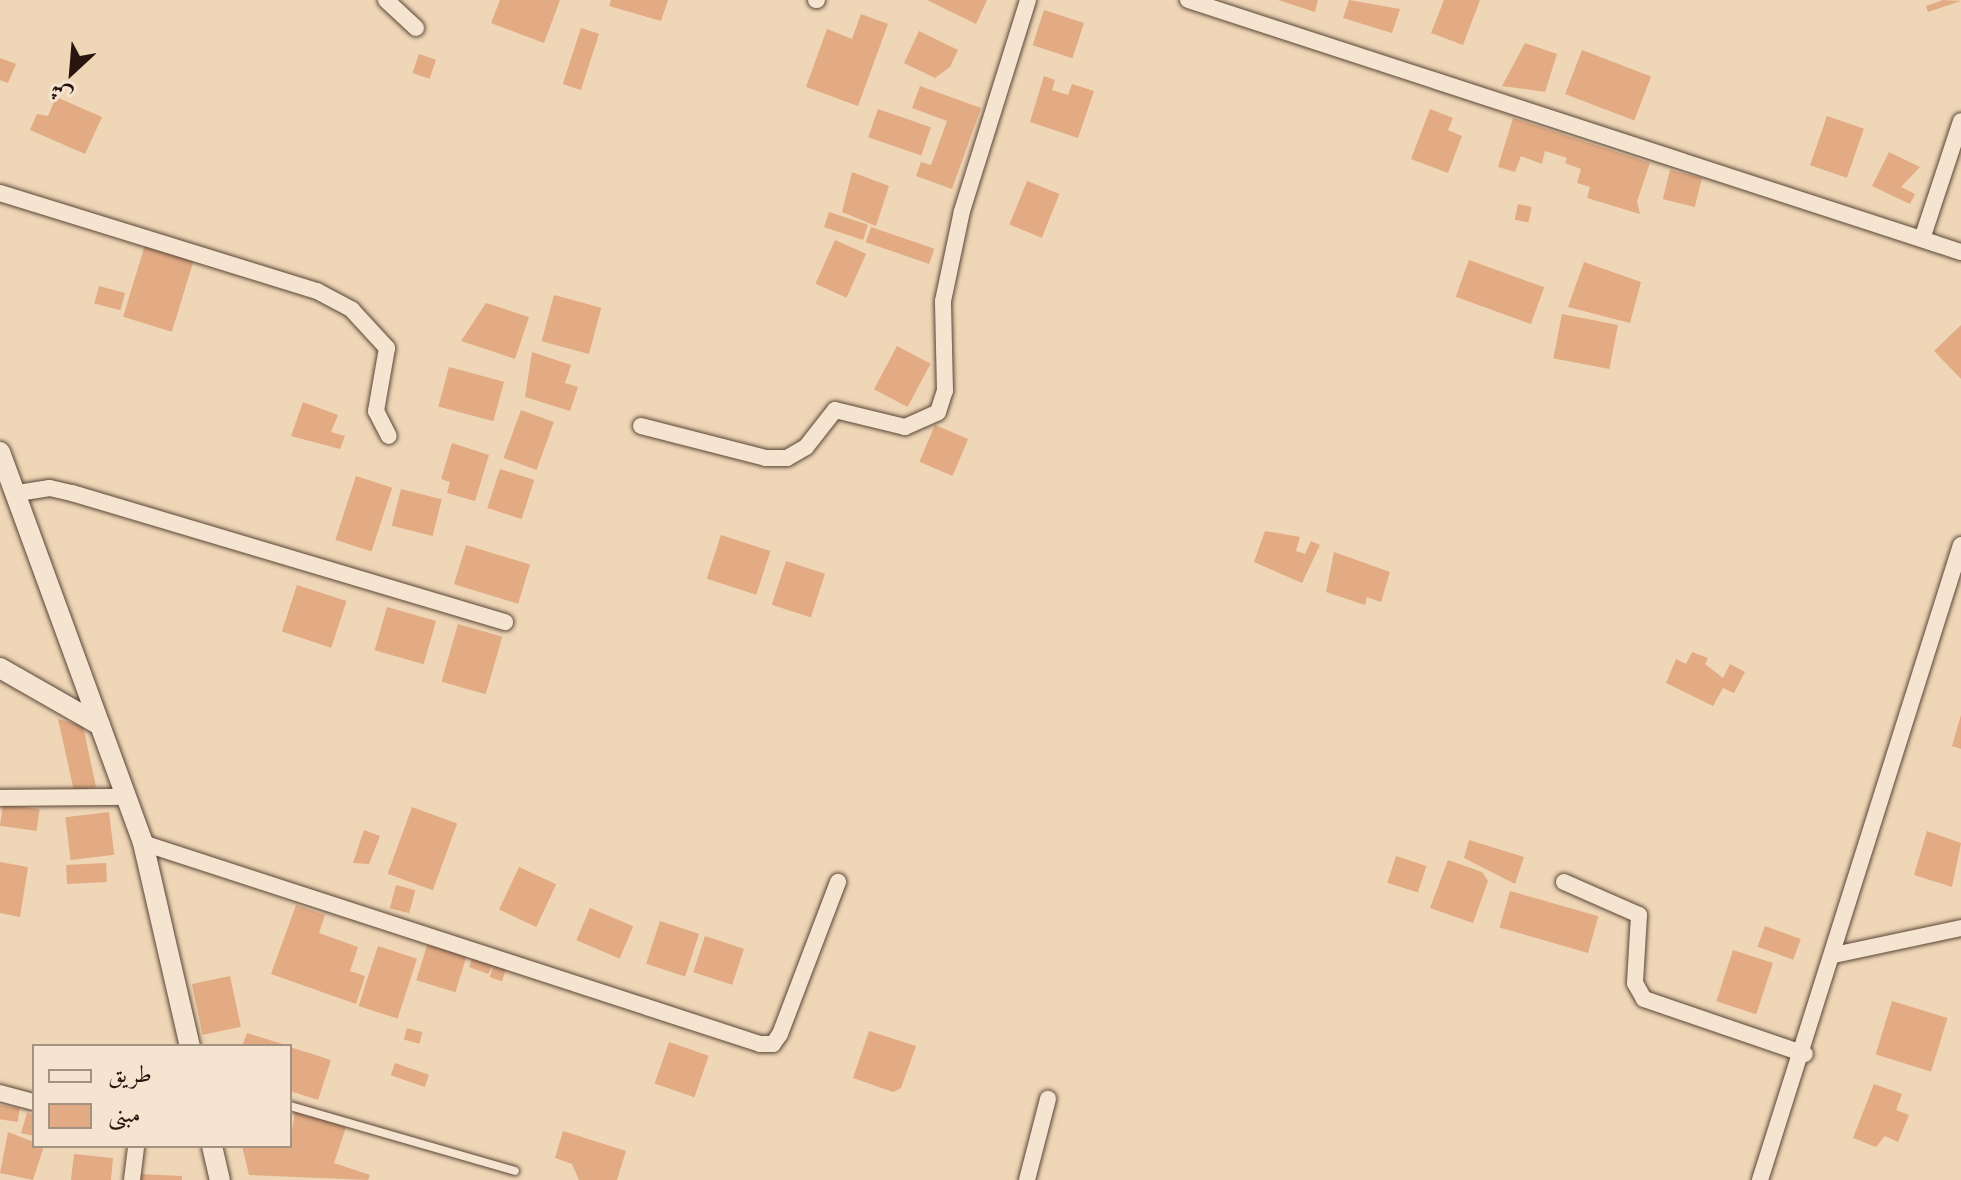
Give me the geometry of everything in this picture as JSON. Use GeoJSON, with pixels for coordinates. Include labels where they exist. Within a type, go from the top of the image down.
{"type":"FeatureCollection","features":[{"type":"Feature","properties":{"kind":"street"},"geometry":{"type":"LineString","coordinates":[[386,0],[416,28]]}},
{"type":"Feature","properties":{"kind":"street"},"geometry":{"type":"LineString","coordinates":[[641,426],[766,458],[787,458],[806,447],[835,410],[905,427],[938,412],[945,391],[943,301],[962,211],[1028,0]]}},
{"type":"Feature","properties":{"kind":"street"},"geometry":{"type":"LineString","coordinates":[[1188,0],[1961,252]]}},
{"type":"Feature","properties":{"kind":"street"},"geometry":{"type":"LineString","coordinates":[[1922,239],[1961,121]]}},
{"type":"Feature","properties":{"kind":"street"},"geometry":{"type":"LineString","coordinates":[[0,193],[317,291],[352,310],[387,348],[376,411],[389,436]]}},
{"type":"Feature","properties":{"kind":"street"},"geometry":{"type":"LineString","coordinates":[[0,452],[18,493],[143,843],[190,1044]]}},
{"type":"Feature","properties":{"kind":"street"},"geometry":{"type":"LineString","coordinates":[[18,493],[50,488],[72,493],[505,622]]}},
{"type":"Feature","properties":{"kind":"street"},"geometry":{"type":"LineString","coordinates":[[1760,1180],[1805,1054],[1961,545]]}},
{"type":"Feature","properties":{"kind":"street"},"geometry":{"type":"LineString","coordinates":[[0,668],[100,725]]}},
{"type":"Feature","properties":{"kind":"street"},"geometry":{"type":"LineString","coordinates":[[0,798],[127,797]]}},
{"type":"Feature","properties":{"kind":"street"},"geometry":{"type":"LineString","coordinates":[[143,843],[760,1044],[773,1044],[780,1034],[838,882]]}},
{"type":"Feature","properties":{"kind":"street"},"geometry":{"type":"LineString","coordinates":[[1564,882],[1639,915],[1635,983],[1644,999],[1805,1054]]}},
{"type":"Feature","properties":{"kind":"street"},"geometry":{"type":"LineString","coordinates":[[1834,955],[1961,928]]}},
{"type":"Feature","properties":{"kind":"street"},"geometry":{"type":"LineString","coordinates":[[0,1093],[32,1101]]}},
{"type":"Feature","properties":{"kind":"street"},"geometry":{"type":"LineString","coordinates":[[1027,1180],[1048,1099]]}},
{"type":"Feature","properties":{"kind":"street"},"geometry":{"type":"LineString","coordinates":[[132,1180],[136,1148]]}},
{"type":"Feature","properties":{"kind":"street"},"geometry":{"type":"LineString","coordinates":[[212,1148],[220,1180]]}},
{"type":"Feature","properties":{"kind":"lane"},"geometry":{"type":"LineString","coordinates":[[292,1107],[515,1171]]}},
{"type":"Feature","properties":{"kind":"building"},"geometry":{"type":"Polygon","coordinates":[[[500,0],[560,0],[544,43],[491,23],[500,0]]]}},
{"type":"Feature","properties":{"kind":"building"},"geometry":{"type":"Polygon","coordinates":[[[611,0],[668,0],[661,21],[609,6],[611,0]]]}},
{"type":"Feature","properties":{"kind":"building"},"geometry":{"type":"Polygon","coordinates":[[[927,0],[987,0],[976,24],[927,0]]]}},
{"type":"Feature","properties":{"kind":"building"},"geometry":{"type":"Polygon","coordinates":[[[1278,0],[1318,0],[1315,12],[1278,0]]]}},
{"type":"Feature","properties":{"kind":"building"},"geometry":{"type":"Polygon","coordinates":[[[1349,0],[1400,9],[1392,33],[1343,18],[1349,0]]]}},
{"type":"Feature","properties":{"kind":"building"},"geometry":{"type":"Polygon","coordinates":[[[1444,0],[1480,0],[1463,45],[1431,33],[1444,0]]]}},
{"type":"Feature","properties":{"kind":"building"},"geometry":{"type":"Polygon","coordinates":[[[1943,0],[1961,1],[1928,12],[1926,6],[1943,0]]]}},
{"type":"Feature","properties":{"kind":"building"},"geometry":{"type":"Polygon","coordinates":[[[1044,10],[1084,23],[1073,58],[1033,45],[1044,10]]]}},
{"type":"Feature","properties":{"kind":"building"},"geometry":{"type":"Polygon","coordinates":[[[861,14],[888,24],[858,106],[806,87],[827,29],[852,39],[861,14]]]}},
{"type":"Feature","properties":{"kind":"building"},"geometry":{"type":"Polygon","coordinates":[[[581,28],[599,34],[581,90],[563,84],[581,28]]]}},
{"type":"Feature","properties":{"kind":"building"},"geometry":{"type":"Polygon","coordinates":[[[919,31],[958,50],[950,67],[935,78],[904,63],[919,31]]]}},
{"type":"Feature","properties":{"kind":"building"},"geometry":{"type":"Polygon","coordinates":[[[1525,43],[1557,54],[1545,92],[1502,86],[1525,43]]]}},
{"type":"Feature","properties":{"kind":"building"},"geometry":{"type":"Polygon","coordinates":[[[1582,50],[1651,77],[1634,120],[1565,94],[1582,50]]]}},
{"type":"Feature","properties":{"kind":"building"},"geometry":{"type":"Polygon","coordinates":[[[419,54],[436,60],[430,79],[412,73],[419,54]]]}},
{"type":"Feature","properties":{"kind":"building"},"geometry":{"type":"Polygon","coordinates":[[[0,58],[16,64],[8,83],[0,80],[0,58]]]}},
{"type":"Feature","properties":{"kind":"building"},"geometry":{"type":"Polygon","coordinates":[[[1044,76],[1055,80],[1052,90],[1068,95],[1072,84],[1094,91],[1078,138],[1030,122],[1044,76]]]}},
{"type":"Feature","properties":{"kind":"building"},"geometry":{"type":"Polygon","coordinates":[[[920,86],[981,108],[952,189],[916,176],[921,162],[931,165],[947,121],[912,108],[920,86]]]}},
{"type":"Feature","properties":{"kind":"building"},"geometry":{"type":"Polygon","coordinates":[[[56,97],[102,117],[85,154],[30,130],[37,114],[48,116],[56,97]]]}},
{"type":"Feature","properties":{"kind":"building"},"geometry":{"type":"Polygon","coordinates":[[[878,109],[931,127],[921,156],[868,137],[878,109]]]}},
{"type":"Feature","properties":{"kind":"building"},"geometry":{"type":"Polygon","coordinates":[[[1430,109],[1453,118],[1448,130],[1462,136],[1448,173],[1411,159],[1430,109]]]}},
{"type":"Feature","properties":{"kind":"building"},"geometry":{"type":"Polygon","coordinates":[[[1827,116],[1864,129],[1847,178],[1810,165],[1827,116]]]}},
{"type":"Feature","properties":{"kind":"building"},"geometry":{"type":"Polygon","coordinates":[[[1513,118],[1650,163],[1637,201],[1640,214],[1587,198],[1590,187],[1577,183],[1581,169],[1565,163],[1567,158],[1545,151],[1542,164],[1521,156],[1515,172],[1498,167],[1513,118]]]}},
{"type":"Feature","properties":{"kind":"building"},"geometry":{"type":"Polygon","coordinates":[[[1889,152],[1920,167],[1901,187],[1915,194],[1910,204],[1872,186],[1889,152]]]}},
{"type":"Feature","properties":{"kind":"building"},"geometry":{"type":"Polygon","coordinates":[[[1670,170],[1702,178],[1695,207],[1663,199],[1670,170]]]}},
{"type":"Feature","properties":{"kind":"building"},"geometry":{"type":"Polygon","coordinates":[[[852,172],[889,186],[876,226],[842,212],[852,172]]]}},
{"type":"Feature","properties":{"kind":"building"},"geometry":{"type":"Polygon","coordinates":[[[1027,181],[1059,194],[1042,238],[1009,225],[1027,181]]]}},
{"type":"Feature","properties":{"kind":"building"},"geometry":{"type":"Polygon","coordinates":[[[1518,204],[1532,207],[1528,223],[1515,220],[1518,204]]]}},
{"type":"Feature","properties":{"kind":"building"},"geometry":{"type":"Polygon","coordinates":[[[829,212],[868,225],[863,240],[824,227],[829,212]]]}},
{"type":"Feature","properties":{"kind":"building"},"geometry":{"type":"Polygon","coordinates":[[[871,227],[934,249],[929,264],[866,242],[871,227]]]}},
{"type":"Feature","properties":{"kind":"building"},"geometry":{"type":"Polygon","coordinates":[[[835,240],[866,254],[847,298],[815,284],[835,240]]]}},
{"type":"Feature","properties":{"kind":"building"},"geometry":{"type":"Polygon","coordinates":[[[145,245],[194,260],[172,332],[123,317],[145,245]]]}},
{"type":"Feature","properties":{"kind":"building"},"geometry":{"type":"Polygon","coordinates":[[[1469,260],[1544,287],[1531,324],[1456,297],[1469,260]]]}},
{"type":"Feature","properties":{"kind":"building"},"geometry":{"type":"Polygon","coordinates":[[[1584,262],[1641,282],[1630,323],[1568,307],[1584,262]]]}},
{"type":"Feature","properties":{"kind":"building"},"geometry":{"type":"Polygon","coordinates":[[[99,286],[125,293],[120,310],[94,303],[99,286]]]}},
{"type":"Feature","properties":{"kind":"building"},"geometry":{"type":"Polygon","coordinates":[[[554,295],[601,308],[589,354],[542,341],[554,295]]]}},
{"type":"Feature","properties":{"kind":"building"},"geometry":{"type":"Polygon","coordinates":[[[486,303],[529,317],[515,359],[461,341],[486,303]]]}},
{"type":"Feature","properties":{"kind":"building"},"geometry":{"type":"Polygon","coordinates":[[[1562,314],[1618,325],[1609,369],[1553,358],[1562,314]]]}},
{"type":"Feature","properties":{"kind":"building"},"geometry":{"type":"Polygon","coordinates":[[[1961,325],[1961,379],[1934,351],[1961,325]]]}},
{"type":"Feature","properties":{"kind":"building"},"geometry":{"type":"Polygon","coordinates":[[[897,346],[931,364],[908,407],[874,389],[897,346]]]}},
{"type":"Feature","properties":{"kind":"building"},"geometry":{"type":"Polygon","coordinates":[[[532,352],[571,365],[565,383],[578,387],[570,411],[525,397],[532,352]]]}},
{"type":"Feature","properties":{"kind":"building"},"geometry":{"type":"Polygon","coordinates":[[[449,367],[504,382],[493,421],[438,407],[449,367]]]}},
{"type":"Feature","properties":{"kind":"building"},"geometry":{"type":"Polygon","coordinates":[[[303,402],[338,415],[331,432],[345,436],[340,449],[291,436],[303,402]]]}},
{"type":"Feature","properties":{"kind":"building"},"geometry":{"type":"Polygon","coordinates":[[[521,410],[554,422],[536,470],[504,458],[521,410]]]}},
{"type":"Feature","properties":{"kind":"building"},"geometry":{"type":"Polygon","coordinates":[[[935,425],[968,439],[953,476],[919,462],[935,425]]]}},
{"type":"Feature","properties":{"kind":"building"},"geometry":{"type":"Polygon","coordinates":[[[452,443],[489,455],[475,501],[447,493],[450,482],[441,479],[452,443]]]}},
{"type":"Feature","properties":{"kind":"building"},"geometry":{"type":"Polygon","coordinates":[[[500,469],[534,480],[522,519],[487,508],[500,469]]]}},
{"type":"Feature","properties":{"kind":"building"},"geometry":{"type":"Polygon","coordinates":[[[356,476],[392,488],[371,551],[335,540],[356,476]]]}},
{"type":"Feature","properties":{"kind":"building"},"geometry":{"type":"Polygon","coordinates":[[[401,489],[442,499],[433,536],[392,526],[401,489]]]}},
{"type":"Feature","properties":{"kind":"building"},"geometry":{"type":"Polygon","coordinates":[[[1265,531],[1300,537],[1296,551],[1305,554],[1311,541],[1320,545],[1302,583],[1254,562],[1265,531]]]}},
{"type":"Feature","properties":{"kind":"building"},"geometry":{"type":"Polygon","coordinates":[[[721,535],[770,551],[756,595],[707,579],[721,535]]]}},
{"type":"Feature","properties":{"kind":"building"},"geometry":{"type":"Polygon","coordinates":[[[466,545],[530,565],[518,604],[454,584],[466,545]]]}},
{"type":"Feature","properties":{"kind":"building"},"geometry":{"type":"Polygon","coordinates":[[[1334,552],[1390,572],[1381,602],[1367,597],[1365,605],[1326,592],[1334,552]]]}},
{"type":"Feature","properties":{"kind":"building"},"geometry":{"type":"Polygon","coordinates":[[[786,561],[825,574],[811,617],[772,605],[786,561]]]}},
{"type":"Feature","properties":{"kind":"building"},"geometry":{"type":"Polygon","coordinates":[[[297,585],[346,601],[331,648],[282,632],[297,585]]]}},
{"type":"Feature","properties":{"kind":"building"},"geometry":{"type":"Polygon","coordinates":[[[387,607],[436,621],[424,664],[375,650],[387,607]]]}},
{"type":"Feature","properties":{"kind":"building"},"geometry":{"type":"Polygon","coordinates":[[[458,624],[502,637],[486,694],[441,682],[458,624]]]}},
{"type":"Feature","properties":{"kind":"building"},"geometry":{"type":"Polygon","coordinates":[[[1692,652],[1708,658],[1705,664],[1723,678],[1730,664],[1745,672],[1734,693],[1723,688],[1713,706],[1666,683],[1676,659],[1686,664],[1692,652]]]}},
{"type":"Feature","properties":{"kind":"building"},"geometry":{"type":"Polygon","coordinates":[[[1961,715],[1961,749],[1952,746],[1961,715]]]}},
{"type":"Feature","properties":{"kind":"building"},"geometry":{"type":"Polygon","coordinates":[[[58,719],[83,726],[96,787],[74,791],[58,719]]]}},
{"type":"Feature","properties":{"kind":"building"},"geometry":{"type":"Polygon","coordinates":[[[3,804],[40,809],[37,831],[0,826],[3,804]]]}},
{"type":"Feature","properties":{"kind":"building"},"geometry":{"type":"Polygon","coordinates":[[[412,807],[457,823],[433,890],[388,874],[412,807]]]}},
{"type":"Feature","properties":{"kind":"building"},"geometry":{"type":"Polygon","coordinates":[[[109,812],[114,855],[71,860],[65,817],[109,812]]]}},
{"type":"Feature","properties":{"kind":"building"},"geometry":{"type":"Polygon","coordinates":[[[364,830],[380,836],[369,864],[353,863],[364,830]]]}},
{"type":"Feature","properties":{"kind":"building"},"geometry":{"type":"Polygon","coordinates":[[[1927,831],[1961,843],[1952,887],[1914,875],[1927,831]]]}},
{"type":"Feature","properties":{"kind":"building"},"geometry":{"type":"Polygon","coordinates":[[[1469,840],[1524,857],[1515,884],[1464,858],[1469,840]]]}},
{"type":"Feature","properties":{"kind":"building"},"geometry":{"type":"Polygon","coordinates":[[[1396,856],[1426,866],[1418,893],[1387,883],[1396,856]]]}},
{"type":"Feature","properties":{"kind":"building"},"geometry":{"type":"Polygon","coordinates":[[[1448,860],[1482,872],[1488,881],[1473,923],[1430,908],[1448,860]]]}},
{"type":"Feature","properties":{"kind":"building"},"geometry":{"type":"Polygon","coordinates":[[[0,862],[28,867],[20,917],[0,913],[0,862]]]}},
{"type":"Feature","properties":{"kind":"building"},"geometry":{"type":"Polygon","coordinates":[[[106,863],[107,882],[67,884],[66,865],[106,863]]]}},
{"type":"Feature","properties":{"kind":"building"},"geometry":{"type":"Polygon","coordinates":[[[519,867],[556,884],[536,927],[499,910],[519,867]]]}},
{"type":"Feature","properties":{"kind":"building"},"geometry":{"type":"Polygon","coordinates":[[[396,885],[415,890],[409,913],[390,908],[396,885]]]}},
{"type":"Feature","properties":{"kind":"building"},"geometry":{"type":"Polygon","coordinates":[[[1510,891],[1598,916],[1588,953],[1500,928],[1510,891]]]}},
{"type":"Feature","properties":{"kind":"building"},"geometry":{"type":"Polygon","coordinates":[[[296,905],[325,915],[319,933],[358,947],[350,971],[365,976],[356,1004],[271,974],[296,905]]]}},
{"type":"Feature","properties":{"kind":"building"},"geometry":{"type":"Polygon","coordinates":[[[590,908],[633,926],[620,959],[576,940],[590,908]]]}},
{"type":"Feature","properties":{"kind":"building"},"geometry":{"type":"Polygon","coordinates":[[[660,921],[699,934],[685,976],[646,964],[660,921]]]}},
{"type":"Feature","properties":{"kind":"building"},"geometry":{"type":"Polygon","coordinates":[[[1765,926],[1801,939],[1793,960],[1757,947],[1765,926]]]}},
{"type":"Feature","properties":{"kind":"building"},"geometry":{"type":"Polygon","coordinates":[[[705,936],[744,949],[732,985],[693,972],[705,936]]]}},
{"type":"Feature","properties":{"kind":"building"},"geometry":{"type":"Polygon","coordinates":[[[428,942],[467,954],[456,992],[416,980],[428,942]]]}},
{"type":"Feature","properties":{"kind":"building"},"geometry":{"type":"Polygon","coordinates":[[[378,946],[417,959],[398,1019],[359,1006],[378,946]]]}},
{"type":"Feature","properties":{"kind":"building"},"geometry":{"type":"Polygon","coordinates":[[[1733,950],[1773,963],[1756,1014],[1716,1001],[1733,950]]]}},
{"type":"Feature","properties":{"kind":"building"},"geometry":{"type":"Polygon","coordinates":[[[474,955],[494,964],[488,974],[469,967],[474,955]]]}},
{"type":"Feature","properties":{"kind":"building"},"geometry":{"type":"Polygon","coordinates":[[[494,964],[506,968],[502,981],[490,977],[494,964]]]}},
{"type":"Feature","properties":{"kind":"building"},"geometry":{"type":"Polygon","coordinates":[[[230,976],[241,1027],[203,1035],[192,984],[230,976]]]}},
{"type":"Feature","properties":{"kind":"building"},"geometry":{"type":"Polygon","coordinates":[[[1892,1001],[1947,1018],[1931,1072],[1876,1055],[1892,1001]]]}},
{"type":"Feature","properties":{"kind":"building"},"geometry":{"type":"Polygon","coordinates":[[[407,1028],[422,1032],[419,1044],[404,1040],[407,1028]]]}},
{"type":"Feature","properties":{"kind":"building"},"geometry":{"type":"Polygon","coordinates":[[[869,1031],[916,1046],[901,1088],[893,1092],[853,1078],[869,1031]]]}},
{"type":"Feature","properties":{"kind":"building"},"geometry":{"type":"Polygon","coordinates":[[[247,1033],[283,1044],[243,1044],[247,1033]]]}},
{"type":"Feature","properties":{"kind":"building"},"geometry":{"type":"Polygon","coordinates":[[[669,1042],[709,1056],[694,1097],[655,1084],[669,1042]]]}},
{"type":"Feature","properties":{"kind":"building"},"geometry":{"type":"Polygon","coordinates":[[[292,1048],[331,1060],[318,1100],[292,1092],[292,1048]]]}},
{"type":"Feature","properties":{"kind":"building"},"geometry":{"type":"Polygon","coordinates":[[[395,1063],[429,1075],[425,1087],[391,1075],[395,1063]]]}},
{"type":"Feature","properties":{"kind":"building"},"geometry":{"type":"Polygon","coordinates":[[[1874,1084],[1902,1094],[1896,1110],[1909,1115],[1898,1142],[1885,1136],[1876,1147],[1853,1138],[1874,1084]]]}},
{"type":"Feature","properties":{"kind":"building"},"geometry":{"type":"Polygon","coordinates":[[[0,1105],[20,1108],[18,1122],[0,1119],[0,1105]]]}},
{"type":"Feature","properties":{"kind":"building"},"geometry":{"type":"Polygon","coordinates":[[[295,1109],[346,1127],[334,1163],[370,1175],[368,1180],[249,1175],[242,1148],[292,1148],[295,1109]]]}},
{"type":"Feature","properties":{"kind":"building"},"geometry":{"type":"Polygon","coordinates":[[[27,1113],[32,1114],[32,1136],[21,1133],[27,1113]]]}},
{"type":"Feature","properties":{"kind":"building"},"geometry":{"type":"Polygon","coordinates":[[[563,1131],[626,1151],[617,1180],[579,1180],[572,1164],[555,1158],[563,1131]]]}},
{"type":"Feature","properties":{"kind":"building"},"geometry":{"type":"Polygon","coordinates":[[[8,1132],[32,1141],[32,1148],[43,1148],[33,1180],[0,1173],[8,1132]]]}},
{"type":"Feature","properties":{"kind":"building"},"geometry":{"type":"Polygon","coordinates":[[[74,1154],[113,1158],[111,1180],[71,1180],[74,1154]]]}},
{"type":"Feature","properties":{"kind":"building"},"geometry":{"type":"Polygon","coordinates":[[[141,1174],[182,1176],[182,1180],[140,1180],[141,1174]]]}}]}
